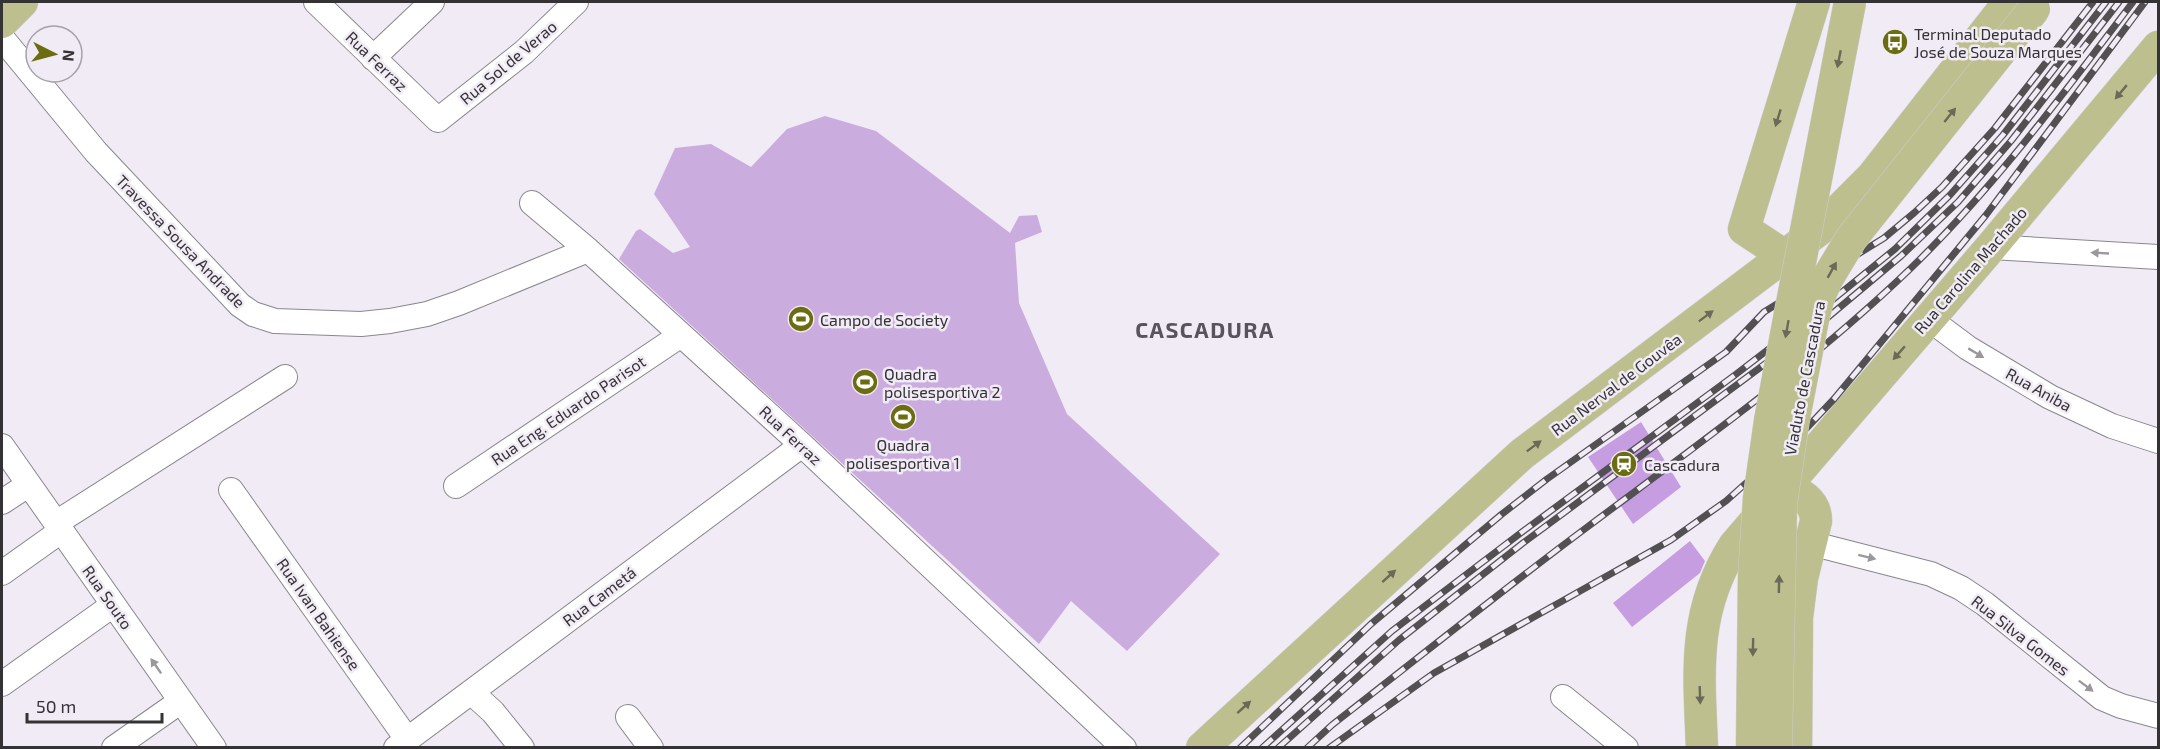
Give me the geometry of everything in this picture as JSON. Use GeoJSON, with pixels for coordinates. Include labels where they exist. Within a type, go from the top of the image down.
{"type":"FeatureCollection","features":[{"type":"Feature","properties":{"kind":"main road"},"geometry":{"type":"LineString","coordinates":[[2,22],[22,2]]}},
{"type":"Feature","properties":{"kind":"main road"},"geometry":{"type":"LineString","coordinates":[[1785,256],[1744,229],[1814,2]]}},
{"type":"Feature","properties":{"kind":"main road","name":"Viaduto de Cascadura"},"geometry":{"type":"LineString","coordinates":[[1752,747],[1754,577],[1759,498],[1770,421],[1850,2]]}},
{"type":"Feature","properties":{"kind":"main road","name":"Rua Nerval de Gouvêa"},"geometry":{"type":"LineString","coordinates":[[1202,747],[1522,454],[1820,229],[1872,177],[2028,4]]}},
{"type":"Feature","properties":{"kind":"main road","name":"Viaduto de Cascadura"},"geometry":{"type":"LineString","coordinates":[[1776,747],[1781,504],[1818,299],[1851,239],[2028,4]]}},
{"type":"Feature","properties":{"kind":"main road","name":"Rua Carolina Machado"},"geometry":{"type":"LineString","coordinates":[[1702,747],[1699,678],[1703,619],[1708,601],[1734,546],[1991,247],[2158,47]]}},
{"type":"Feature","properties":{"kind":"main road"},"geometry":{"type":"LineString","coordinates":[[1780,492],[1795,492],[1814,507],[1816,521],[1802,578],[1797,617],[1796,747]]}},
{"type":"Feature","properties":{"kind":"street","name":"Rua Ferraz"},"geometry":{"type":"LineString","coordinates":[[316,2],[438,120]]}},
{"type":"Feature","properties":{"kind":"street"},"geometry":{"type":"LineString","coordinates":[[373,58],[432,2]]}},
{"type":"Feature","properties":{"kind":"street","name":"Rua Sol de Verao"},"geometry":{"type":"LineString","coordinates":[[438,120],[524,52],[576,2]]}},
{"type":"Feature","properties":{"kind":"street","name":"Travessa Sousa Andrade"},"geometry":{"type":"LineString","coordinates":[[2,38],[96,152],[240,305],[263,318],[275,321],[361,324],[427,314],[588,250]]}},
{"type":"Feature","properties":{"kind":"street","name":"Rua Ferraz"},"geometry":{"type":"LineString","coordinates":[[532,203],[588,250],[802,445],[1124,747]]}},
{"type":"Feature","properties":{"kind":"street"},"geometry":{"type":"LineString","coordinates":[[1991,247],[2158,257]]}},
{"type":"Feature","properties":{"kind":"street","name":"Rua Aniba"},"geometry":{"type":"LineString","coordinates":[[1929,319],[1968,348],[2050,397],[2112,426],[2158,441]]}},
{"type":"Feature","properties":{"kind":"street","name":"Rua Eng. Eduardo Parisot"},"geometry":{"type":"LineString","coordinates":[[456,486],[681,335]]}},
{"type":"Feature","properties":{"kind":"street"},"geometry":{"type":"LineString","coordinates":[[2,573],[58,527],[285,377]]}},
{"type":"Feature","properties":{"kind":"street","name":"Rua Cametá"},"geometry":{"type":"LineString","coordinates":[[401,743],[802,445]]}},
{"type":"Feature","properties":{"kind":"street","name":"Rua Souto"},"geometry":{"type":"LineString","coordinates":[[2,446],[214,747]]}},
{"type":"Feature","properties":{"kind":"street"},"geometry":{"type":"LineString","coordinates":[[2,502],[28,485]]}},
{"type":"Feature","properties":{"kind":"street","name":"Rua Ivan Bahiense"},"geometry":{"type":"LineString","coordinates":[[231,490],[401,743]]}},
{"type":"Feature","properties":{"kind":"street","name":"Rua Silva Gomes"},"geometry":{"type":"LineString","coordinates":[[1810,543],[1931,574],[1961,588],[1985,604],[2102,698],[2121,706],[2158,716]]}},
{"type":"Feature","properties":{"kind":"street"},"geometry":{"type":"LineString","coordinates":[[2,684],[113,605]]}},
{"type":"Feature","properties":{"kind":"street"},"geometry":{"type":"LineString","coordinates":[[471,692],[522,747]]}},
{"type":"Feature","properties":{"kind":"street"},"geometry":{"type":"LineString","coordinates":[[1563,697],[1626,747]]}},
{"type":"Feature","properties":{"kind":"street"},"geometry":{"type":"LineString","coordinates":[[114,747],[182,701]]}},
{"type":"Feature","properties":{"kind":"street"},"geometry":{"type":"LineString","coordinates":[[628,717],[651,747]]}},
{"type":"Feature","properties":{"kind":"shaded area"},"geometry":{"type":"Polygon","coordinates":[[[825,116],[876,131],[1010,233],[1019,216],[1037,215],[1042,232],[1015,243],[1019,303],[1067,414],[1220,554],[1127,651],[1071,601],[1039,644],[619,259],[636,231],[640,229],[673,253],[690,247],[654,194],[675,148],[711,144],[751,167],[787,129],[825,116]]]}},
{"type":"Feature","properties":{"kind":"building"},"geometry":{"type":"Polygon","coordinates":[[[1641,422],[1681,487],[1633,524],[1588,457],[1641,422]]]}},
{"type":"Feature","properties":{"kind":"building"},"geometry":{"type":"Polygon","coordinates":[[[1690,541],[1705,561],[1700,573],[1632,627],[1613,603],[1690,541]]]}},
{"type":"Feature","properties":{"kind":"railway"},"geometry":{"type":"LineString","coordinates":[[1240,748],[1371,624],[1502,514],[1547,479],[1726,352],[1764,312],[1884,238],[1914,213],[1942,187],[1995,128],[2093,2]]}},
{"type":"Feature","properties":{"kind":"railway"},"geometry":{"type":"LineString","coordinates":[[1262,748],[1392,631],[1735,375],[1895,249],[1950,195],[2003,135],[2106,2]]}},
{"type":"Feature","properties":{"kind":"railway"},"geometry":{"type":"LineString","coordinates":[[1278,748],[1399,640],[1523,543],[1827,318],[1901,256],[1958,202],[2011,141],[2119,2]]}},
{"type":"Feature","properties":{"kind":"railway"},"geometry":{"type":"LineString","coordinates":[[1307,748],[1332,725],[1490,601],[1793,371],[1872,304],[1941,238],[1999,174],[2133,2]]}},
{"type":"Feature","properties":{"kind":"railway"},"geometry":{"type":"LineString","coordinates":[[1329,748],[1434,673],[1671,540],[1726,501],[1801,434],[1834,399],[1986,215],[2145,2]]}},
{"type":"Feature","properties":{"kind":"place","name":"Terminal Deputado José de Souza Marques"},"geometry":{"type":"Point","coordinates":[1895,42]}},
{"type":"Feature","properties":{"kind":"place","name":"Campo de Society"},"geometry":{"type":"Point","coordinates":[801,319]}},
{"type":"Feature","properties":{"kind":"place","name":"Quadra polisesportiva 2"},"geometry":{"type":"Point","coordinates":[865,382]}},
{"type":"Feature","properties":{"kind":"place","name":"Quadra polisesportiva 1"},"geometry":{"type":"Point","coordinates":[903,417]}},
{"type":"Feature","properties":{"kind":"place","name":"Cascadura"},"geometry":{"type":"Point","coordinates":[1624,464]}},
{"type":"Feature","properties":{"kind":"district","name":"CASCADURA"},"geometry":{"type":"Point","coordinates":[1205,329]}}]}
